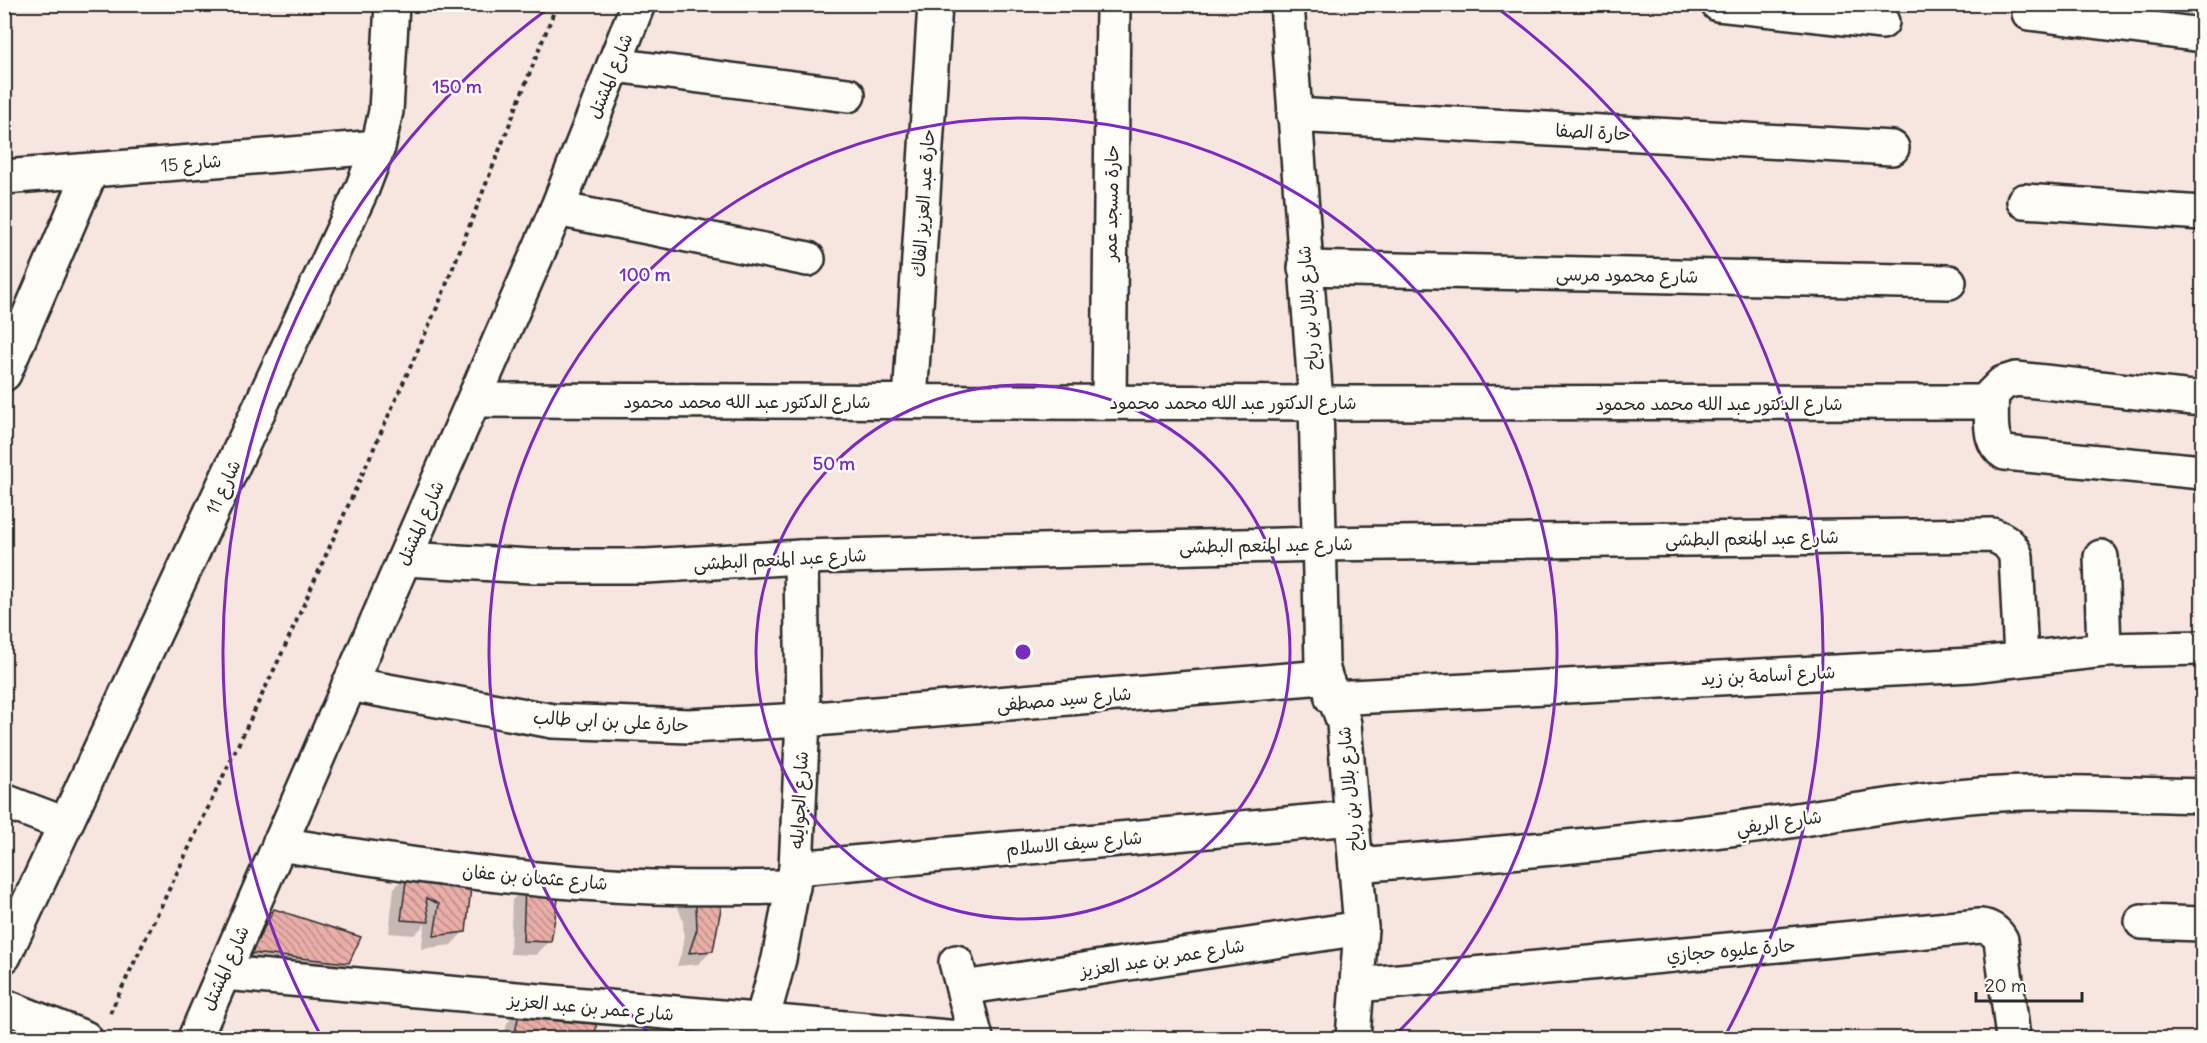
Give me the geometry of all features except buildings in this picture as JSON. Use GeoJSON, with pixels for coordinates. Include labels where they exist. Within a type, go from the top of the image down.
{"type":"FeatureCollection","features":[{"type":"Feature","properties":{"kind":"street","name":"شارع 11"},"geometry":{"type":"LineString","coordinates":[[4,956],[362,189],[378,147],[386,111],[390,81],[392,4]]}},
{"type":"Feature","properties":{"kind":"street","name":"شارع المشتل"},"geometry":{"type":"LineString","coordinates":[[195,1038],[557,209],[638,4]]}},
{"type":"Feature","properties":{"kind":"street","name":"حارة عبد العزيز الفاك"},"geometry":{"type":"LineString","coordinates":[[910,401],[935,4]]}},
{"type":"Feature","properties":{"kind":"street","name":"حارة مسجد عمر"},"geometry":{"type":"LineString","coordinates":[[1108,402],[1113,4]]}},
{"type":"Feature","properties":{"kind":"street","name":"شارع بلال بن رباح"},"geometry":{"type":"LineString","coordinates":[[1287,4],[1316,403],[1322,650],[1328,687],[1342,713],[1344,724],[1361,928],[1353,1038]]}},
{"type":"Feature","properties":{"kind":"street"},"geometry":{"type":"LineString","coordinates":[[1718,4],[1882,22]]}},
{"type":"Feature","properties":{"kind":"street"},"geometry":{"type":"LineString","coordinates":[[2029,13],[2202,35]]}},
{"type":"Feature","properties":{"kind":"street"},"geometry":{"type":"LineString","coordinates":[[614,64],[848,95]]}},
{"type":"Feature","properties":{"kind":"street","name":"حارة الصفا"},"geometry":{"type":"LineString","coordinates":[[1294,116],[1892,148]]}},
{"type":"Feature","properties":{"kind":"street","name":"شارع 15"},"geometry":{"type":"LineString","coordinates":[[4,177],[378,147]]}},
{"type":"Feature","properties":{"kind":"street"},"geometry":{"type":"LineString","coordinates":[[4,374],[91,171]]}},
{"type":"Feature","properties":{"kind":"street"},"geometry":{"type":"LineString","coordinates":[[2024,201],[2202,213]]}},
{"type":"Feature","properties":{"kind":"street"},"geometry":{"type":"LineString","coordinates":[[557,209],[808,259]]}},
{"type":"Feature","properties":{"kind":"street","name":"شارع محمود مرسى"},"geometry":{"type":"LineString","coordinates":[[1305,268],[1949,282]]}},
{"type":"Feature","properties":{"kind":"street"},"geometry":{"type":"LineString","coordinates":[[2202,399],[2016,379],[2003,383],[1990,395],[1993,440],[1998,448],[2006,453],[2202,472]]}},
{"type":"Feature","properties":{"kind":"street","name":"شارع الدكتور عبد الله محمد محمود"},"geometry":{"type":"LineString","coordinates":[[474,400],[1316,403],[1991,402]]}},
{"type":"Feature","properties":{"kind":"street","name":"شارع عبد المنعم البطشى"},"geometry":{"type":"LineString","coordinates":[[405,559],[531,566],[646,566],[801,557],[1319,544],[1992,535],[2002,538],[2010,545],[2016,556],[2021,658]]}},
{"type":"Feature","properties":{"kind":"street","name":"شارع الجوايله"},"geometry":{"type":"LineString","coordinates":[[760,1030],[779,959],[795,878],[803,720],[801,557]]}},
{"type":"Feature","properties":{"kind":"street"},"geometry":{"type":"LineString","coordinates":[[2101,557],[2104,650]]}},
{"type":"Feature","properties":{"kind":"street","name":"شارع أسامة بن زيد"},"geometry":{"type":"LineString","coordinates":[[1328,687],[1971,665],[2104,650],[2202,648]]}},
{"type":"Feature","properties":{"kind":"street","name":"حارة على بن ابى طالب"},"geometry":{"type":"LineString","coordinates":[[349,684],[553,721],[689,726],[803,720]]}},
{"type":"Feature","properties":{"kind":"street","name":"شارع سيد مصطفى"},"geometry":{"type":"LineString","coordinates":[[803,720],[1328,687]]}},
{"type":"Feature","properties":{"kind":"street","name":"شارع الريفي"},"geometry":{"type":"LineString","coordinates":[[1356,865],[1560,849],[1739,828],[1908,802],[1981,795],[2054,792],[2202,796]]}},
{"type":"Feature","properties":{"kind":"street"},"geometry":{"type":"LineString","coordinates":[[4,801],[65,824]]}},
{"type":"Feature","properties":{"kind":"street","name":"شارع سيف الاسلام"},"geometry":{"type":"LineString","coordinates":[[795,878],[1352,818]]}},
{"type":"Feature","properties":{"kind":"street","name":"شارع عثمان بن عفان"},"geometry":{"type":"LineString","coordinates":[[279,844],[403,864],[528,879],[652,887],[795,878]]}},
{"type":"Feature","properties":{"kind":"street"},"geometry":{"type":"LineString","coordinates":[[2142,921],[2202,924]]}},
{"type":"Feature","properties":{"kind":"street","name":"حارة عليوه حجازي"},"geometry":{"type":"LineString","coordinates":[[1357,985],[1986,927],[1998,934],[2001,940],[2013,1038]]}},
{"type":"Feature","properties":{"kind":"street","name":"شارع عمر بن عبد العزيز"},"geometry":{"type":"LineString","coordinates":[[976,1038],[960,975],[1361,928]]}},
{"type":"Feature","properties":{"kind":"street","name":"شارع عمر بن عبد العزيز"},"geometry":{"type":"LineString","coordinates":[[223,974],[760,1030],[959,1038]]}},
{"type":"Feature","properties":{"kind":"street"},"geometry":{"type":"LineString","coordinates":[[4,1006],[97,1028]]}},
{"type":"Feature","properties":{"kind":"path"},"geometry":{"type":"LineString","coordinates":[[97,1028],[282,652],[439,303],[557,4]]}}]}
